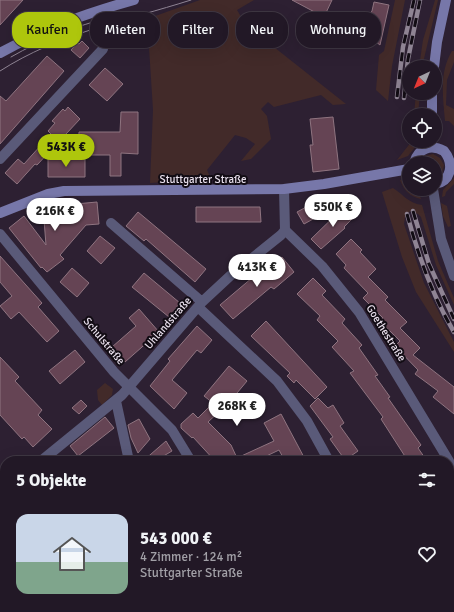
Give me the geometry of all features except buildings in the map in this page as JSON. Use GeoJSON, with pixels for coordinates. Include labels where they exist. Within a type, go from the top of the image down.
{"type":"FeatureCollection","features":[{"type":"Feature","properties":{"kind":"main road"},"geometry":{"type":"LineString","coordinates":[[0,53],[37,33],[68,20],[134,0]]}},
{"type":"Feature","properties":{"kind":"main road"},"geometry":{"type":"LineString","coordinates":[[435,60],[438,36],[446,0]]}},
{"type":"Feature","properties":{"kind":"main road"},"geometry":{"type":"LineString","coordinates":[[417,156],[419,152],[425,148]]}},
{"type":"Feature","properties":{"kind":"main road"},"geometry":{"type":"LineString","coordinates":[[438,148],[444,151],[452,162],[448,175],[442,181]]}},
{"type":"Feature","properties":{"kind":"main road","name":"Stuttgarter Straße"},"geometry":{"type":"LineString","coordinates":[[0,213],[43,196],[64,191],[284,189],[324,184],[402,170]]}},
{"type":"Feature","properties":{"kind":"street"},"geometry":{"type":"LineString","coordinates":[[0,159],[103,49]]}},
{"type":"Feature","properties":{"kind":"street"},"geometry":{"type":"LineString","coordinates":[[284,189],[285,230]]}},
{"type":"Feature","properties":{"kind":"street"},"geometry":{"type":"LineString","coordinates":[[434,196],[441,239],[454,276]]}},
{"type":"Feature","properties":{"kind":"street"},"geometry":{"type":"LineString","coordinates":[[111,223],[200,305],[277,381],[307,421],[326,456]]}},
{"type":"Feature","properties":{"kind":"street","name":"Uhlandstraße"},"geometry":{"type":"LineString","coordinates":[[47,456],[129,389],[200,305],[241,267],[277,239],[285,230]]}},
{"type":"Feature","properties":{"kind":"street","name":"Goethestraße"},"geometry":{"type":"LineString","coordinates":[[285,230],[326,271],[366,321],[446,456]]}},
{"type":"Feature","properties":{"kind":"street","name":"Schulstraße"},"geometry":{"type":"LineString","coordinates":[[0,234],[129,389],[172,430],[188,456]]}},
{"type":"Feature","properties":{"kind":"street"},"geometry":{"type":"LineString","coordinates":[[116,401],[128,456]]}},
{"type":"Feature","properties":{"kind":"shaded area"},"geometry":{"type":"Polygon","coordinates":[[[200,0],[254,0],[237,10],[238,12],[236,12],[236,48],[275,48],[346,104],[333,105],[321,95],[274,107],[268,102],[261,109],[267,116],[271,139],[251,159],[241,161],[255,144],[246,138],[235,135],[207,170],[211,179],[150,183],[153,110],[149,48],[160,48],[160,14],[200,0]]]}},
{"type":"Feature","properties":{"kind":"shaded area"},"geometry":{"type":"Polygon","coordinates":[[[395,0],[405,0],[392,66],[388,101],[376,90],[379,55],[384,51],[395,0]]]}},
{"type":"Feature","properties":{"kind":"shaded area"},"geometry":{"type":"Polygon","coordinates":[[[435,0],[438,0],[424,60],[420,60],[423,40],[435,0]]]}},
{"type":"Feature","properties":{"kind":"shaded area"},"geometry":{"type":"Polygon","coordinates":[[[452,51],[454,51],[454,62],[447,80],[446,105],[454,109],[454,126],[449,121],[445,121],[443,94],[445,67],[452,51]]]}},
{"type":"Feature","properties":{"kind":"shaded area"},"geometry":{"type":"Polygon","coordinates":[[[415,100],[419,100],[419,108],[415,108],[415,100]]]}},
{"type":"Feature","properties":{"kind":"shaded area"},"geometry":{"type":"Polygon","coordinates":[[[406,148],[414,148],[408,156],[402,156],[402,158],[397,160],[406,148]]]}},
{"type":"Feature","properties":{"kind":"shaded area"},"geometry":{"type":"Polygon","coordinates":[[[433,154],[436,156],[425,156],[433,154]]]}},
{"type":"Feature","properties":{"kind":"shaded area"},"geometry":{"type":"Polygon","coordinates":[[[442,162],[444,165],[442,173],[442,162]]]}},
{"type":"Feature","properties":{"kind":"shaded area"},"geometry":{"type":"Polygon","coordinates":[[[454,178],[454,184],[446,192],[445,196],[442,197],[443,190],[454,178]]]}},
{"type":"Feature","properties":{"kind":"shaded area"},"geometry":{"type":"Polygon","coordinates":[[[393,188],[410,201],[422,205],[438,261],[454,298],[454,305],[436,265],[421,217],[410,211],[405,217],[404,224],[424,283],[454,342],[454,352],[416,292],[402,257],[382,192],[393,188]]]}},
{"type":"Feature","properties":{"kind":"shaded area"},"geometry":{"type":"Polygon","coordinates":[[[413,196],[420,196],[421,199],[413,196]]]}},
{"type":"Feature","properties":{"kind":"shaded area"},"geometry":{"type":"Polygon","coordinates":[[[441,203],[447,206],[451,226],[448,227],[443,216],[441,203]]]}},
{"type":"Feature","properties":{"kind":"shaded area"},"geometry":{"type":"Polygon","coordinates":[[[105,383],[113,389],[112,395],[102,405],[98,400],[97,390],[105,383]]]}},
{"type":"Feature","properties":{"kind":"tram line"},"geometry":{"type":"LineString","coordinates":[[0,71],[22,58],[69,37],[191,0]]}},
{"type":"Feature","properties":{"kind":"tram line"},"geometry":{"type":"LineString","coordinates":[[11,57],[35,44],[90,23]]}},
{"type":"Feature","properties":{"kind":"railway"},"geometry":{"type":"LineString","coordinates":[[397,97],[403,47],[414,0]]}},
{"type":"Feature","properties":{"kind":"railway"},"geometry":{"type":"LineString","coordinates":[[408,60],[420,0]]}},
{"type":"Feature","properties":{"kind":"railway"},"geometry":{"type":"LineString","coordinates":[[413,211],[429,264],[454,319]]}},
{"type":"Feature","properties":{"kind":"railway"},"geometry":{"type":"LineString","coordinates":[[407,214],[426,274],[439,304],[454,332]]}}]}
